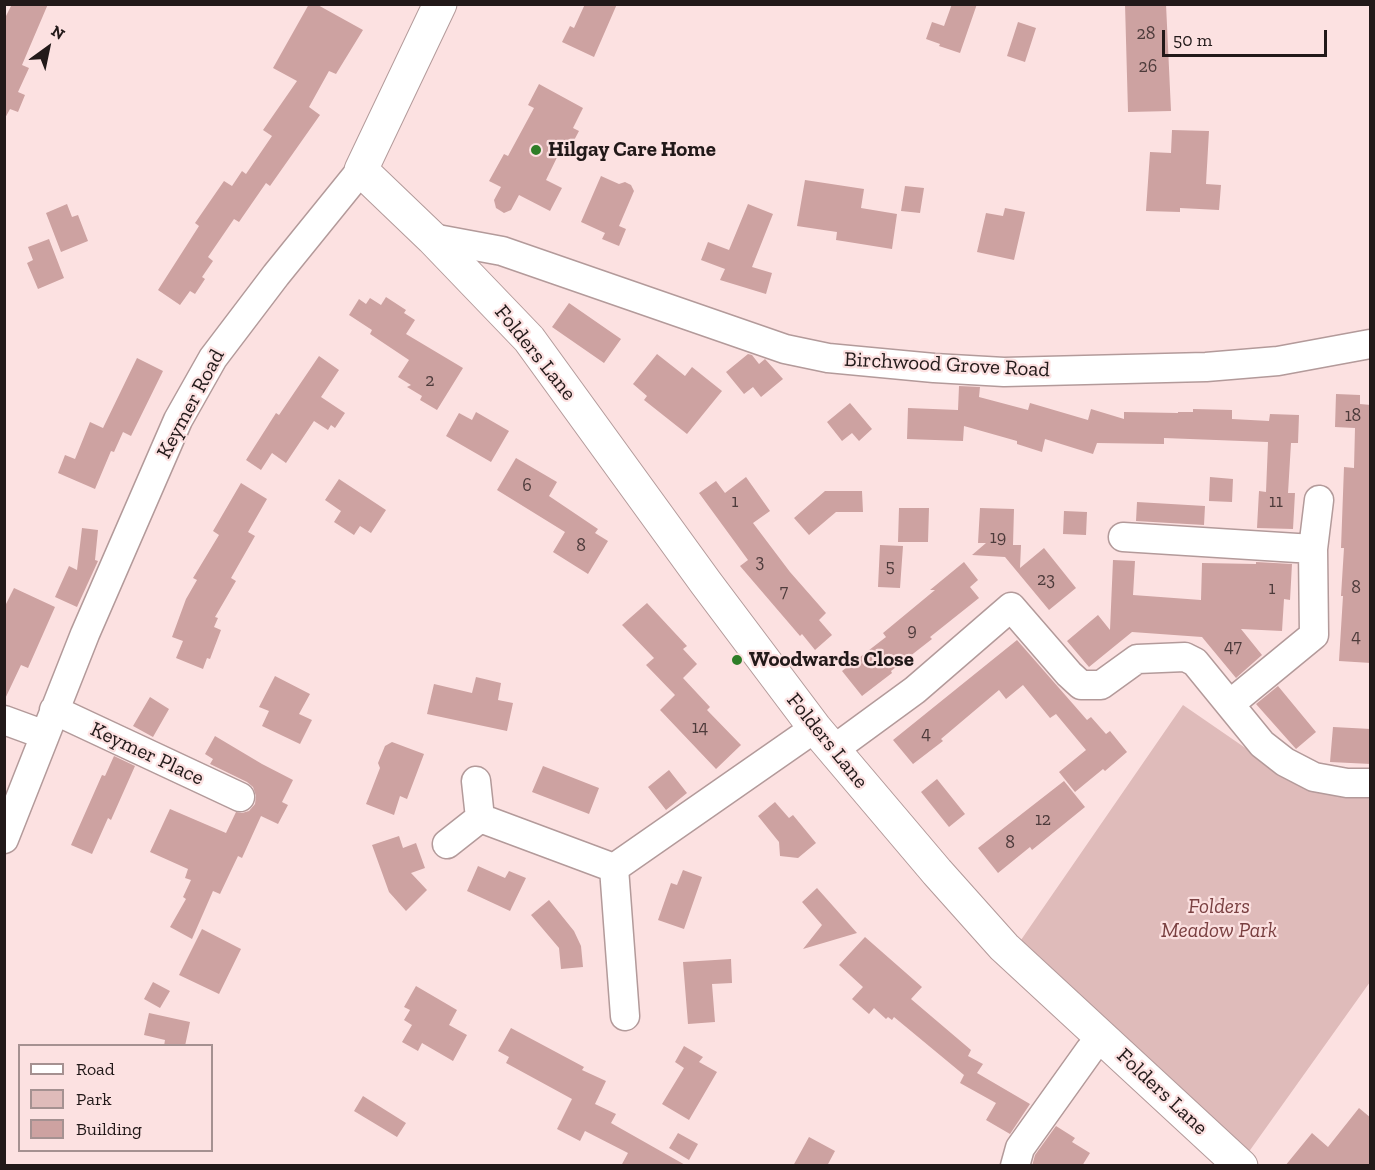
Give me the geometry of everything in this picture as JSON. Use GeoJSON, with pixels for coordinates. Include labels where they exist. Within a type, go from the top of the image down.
{"type":"FeatureCollection","features":[{"type":"Feature","properties":{"kind":"main road","name":"Keymer Road"},"geometry":{"type":"LineString","coordinates":[[362,170],[440,4]]}},
{"type":"Feature","properties":{"kind":"main road","name":"Folders Lane"},"geometry":{"type":"LineString","coordinates":[[362,170],[432,238],[529,339],[706,583],[824,739],[1004,947],[1241,1166]]}},
{"type":"Feature","properties":{"kind":"street","name":"Keymer Road"},"geometry":{"type":"LineString","coordinates":[[4,839],[50,723],[178,420],[213,358],[276,275],[362,170]]}},
{"type":"Feature","properties":{"kind":"street","name":"Birchwood Grove Road"},"geometry":{"type":"LineString","coordinates":[[432,238],[502,251],[785,349],[828,358],[1004,372],[1206,366],[1278,361],[1371,344]]}},
{"type":"Feature","properties":{"kind":"street"},"geometry":{"type":"LineString","coordinates":[[1230,704],[1314,635],[1313,549],[1319,500]]}},
{"type":"Feature","properties":{"kind":"street"},"geometry":{"type":"LineString","coordinates":[[1123,537],[1313,549]]}},
{"type":"Feature","properties":{"kind":"street"},"geometry":{"type":"LineString","coordinates":[[614,868],[824,739],[915,690],[1011,607],[1081,685],[1101,685],[1137,659],[1185,657],[1195,662],[1263,744],[1285,762],[1314,777],[1347,783],[1371,783]]}},
{"type":"Feature","properties":{"kind":"street","name":"Keymer Place"},"geometry":{"type":"LineString","coordinates":[[4,720],[50,723],[240,797]]}},
{"type":"Feature","properties":{"kind":"street"},"geometry":{"type":"LineString","coordinates":[[476,781],[480,818]]}},
{"type":"Feature","properties":{"kind":"street"},"geometry":{"type":"LineString","coordinates":[[480,818],[614,868]]}},
{"type":"Feature","properties":{"kind":"street"},"geometry":{"type":"LineString","coordinates":[[447,844],[480,818]]}},
{"type":"Feature","properties":{"kind":"street"},"geometry":{"type":"LineString","coordinates":[[614,868],[625,1017]]}},
{"type":"Feature","properties":{"kind":"street"},"geometry":{"type":"LineString","coordinates":[[1015,1166],[1020,1148],[1090,1050],[1102,1037]]}},
{"type":"Feature","properties":{"kind":"green space","name":"Folders Meadow Park"},"geometry":{"type":"Polygon","coordinates":[[[1183,705],[1260,758],[1370,792],[1370,982],[1248,1153],[1021,940],[1183,705]]]}},
{"type":"Feature","properties":{"kind":"building"},"geometry":{"type":"Polygon","coordinates":[[[12,4],[48,4],[22,65],[29,68],[18,92],[25,95],[18,112],[10,109],[4,120],[4,20],[12,4]]]}},
{"type":"Feature","properties":{"kind":"building"},"geometry":{"type":"Polygon","coordinates":[[[309,4],[316,4],[363,30],[336,74],[329,71],[309,107],[320,115],[270,186],[266,183],[239,222],[234,219],[208,257],[213,261],[202,277],[205,279],[195,294],[190,291],[180,305],[158,290],[199,226],[195,223],[224,181],[232,186],[242,171],[246,174],[272,136],[263,130],[297,81],[273,68],[309,4]]]}},
{"type":"Feature","properties":{"kind":"building"},"geometry":{"type":"Polygon","coordinates":[[[585,4],[617,4],[594,57],[562,42],[570,26],[574,28],[585,4]]]}},
{"type":"Feature","properties":{"kind":"building"},"geometry":{"type":"Polygon","coordinates":[[[952,4],[977,4],[960,53],[926,39],[932,22],[944,26],[952,4]]]}},
{"type":"Feature","properties":{"kind":"building"},"geometry":{"type":"Polygon","coordinates":[[[1125,4],[1166,4],[1171,111],[1128,112],[1125,4]]]}},
{"type":"Feature","properties":{"kind":"building"},"geometry":{"type":"Polygon","coordinates":[[[1018,22],[1036,28],[1025,62],[1007,56],[1018,22]]]}},
{"type":"Feature","properties":{"kind":"building","name":"Hilgay Care Home"},"geometry":{"type":"Polygon","coordinates":[[[539,84],[583,108],[573,128],[579,131],[571,146],[564,143],[546,180],[562,188],[550,211],[519,195],[511,210],[504,213],[496,208],[494,200],[501,187],[489,181],[504,154],[508,156],[534,108],[528,105],[539,84]]]}},
{"type":"Feature","properties":{"kind":"building"},"geometry":{"type":"Polygon","coordinates":[[[1172,130],[1209,131],[1206,184],[1221,185],[1219,210],[1180,208],[1180,212],[1146,211],[1150,152],[1171,153],[1172,130]]]}},
{"type":"Feature","properties":{"kind":"building"},"geometry":{"type":"Polygon","coordinates":[[[601,176],[619,184],[625,182],[631,185],[634,191],[619,226],[626,229],[619,246],[602,239],[605,233],[581,222],[601,176]]]}},
{"type":"Feature","properties":{"kind":"building"},"geometry":{"type":"Polygon","coordinates":[[[805,180],[864,189],[861,208],[897,214],[892,249],[836,240],[837,232],[797,226],[805,180]]]}},
{"type":"Feature","properties":{"kind":"building"},"geometry":{"type":"Polygon","coordinates":[[[905,186],[924,188],[920,213],[901,211],[905,186]]]}},
{"type":"Feature","properties":{"kind":"building"},"geometry":{"type":"Polygon","coordinates":[[[67,204],[72,217],[78,215],[88,241],[61,252],[46,213],[67,204]]]}},
{"type":"Feature","properties":{"kind":"building"},"geometry":{"type":"Polygon","coordinates":[[[748,204],[773,214],[752,267],[772,273],[766,294],[720,280],[725,269],[701,260],[708,242],[729,250],[748,204]]]}},
{"type":"Feature","properties":{"kind":"building"},"geometry":{"type":"Polygon","coordinates":[[[1005,208],[1025,212],[1014,260],[977,252],[986,213],[1003,216],[1005,208]]]}},
{"type":"Feature","properties":{"kind":"building"},"geometry":{"type":"Polygon","coordinates":[[[49,239],[64,278],[38,289],[27,263],[33,260],[28,247],[49,239]]]}},
{"type":"Feature","properties":{"kind":"building"},"geometry":{"type":"Polygon","coordinates":[[[386,297],[406,310],[404,313],[415,320],[406,334],[463,368],[437,410],[420,400],[422,396],[407,387],[411,385],[398,377],[409,360],[370,334],[372,330],[349,315],[359,299],[366,304],[370,298],[381,305],[386,297]]]}},
{"type":"Feature","properties":{"kind":"building"},"geometry":{"type":"Polygon","coordinates":[[[569,303],[621,339],[604,363],[552,327],[569,303]]]}},
{"type":"Feature","properties":{"kind":"building"},"geometry":{"type":"Polygon","coordinates":[[[657,354],[685,376],[692,367],[722,391],[687,434],[644,400],[647,396],[633,384],[657,354]]]}},
{"type":"Feature","properties":{"kind":"building"},"geometry":{"type":"Polygon","coordinates":[[[748,354],[752,355],[759,364],[765,359],[783,379],[761,397],[753,387],[744,394],[726,372],[748,354]]]}},
{"type":"Feature","properties":{"kind":"building"},"geometry":{"type":"Polygon","coordinates":[[[319,356],[339,370],[321,397],[345,413],[335,428],[331,425],[328,430],[314,421],[286,463],[272,453],[261,470],[246,460],[276,413],[279,415],[319,356]]]}},
{"type":"Feature","properties":{"kind":"building"},"geometry":{"type":"Polygon","coordinates":[[[137,358],[163,371],[131,436],[123,432],[114,452],[111,451],[95,489],[58,473],[65,455],[75,459],[90,422],[103,428],[137,358]]]}},
{"type":"Feature","properties":{"kind":"building"},"geometry":{"type":"Polygon","coordinates":[[[959,386],[980,387],[979,397],[1028,410],[1030,403],[1088,420],[1091,409],[1124,419],[1124,412],[1178,413],[1193,412],[1193,409],[1232,410],[1232,419],[1269,421],[1270,414],[1299,415],[1298,443],[1291,443],[1288,493],[1295,493],[1293,529],[1257,528],[1259,491],[1266,492],[1268,442],[1164,438],[1164,444],[1097,443],[1093,454],[1045,439],[1042,452],[1017,444],[1017,441],[964,426],[963,441],[907,439],[908,408],[958,410],[959,386]]]}},
{"type":"Feature","properties":{"kind":"building"},"geometry":{"type":"Polygon","coordinates":[[[1336,394],[1360,395],[1360,404],[1371,405],[1371,663],[1339,661],[1343,596],[1341,596],[1344,548],[1341,548],[1344,467],[1354,468],[1355,428],[1335,427],[1336,394]]]}},
{"type":"Feature","properties":{"kind":"building"},"geometry":{"type":"Polygon","coordinates":[[[850,403],[872,429],[859,441],[852,433],[842,441],[827,422],[850,403]]]}},
{"type":"Feature","properties":{"kind":"building"},"geometry":{"type":"Polygon","coordinates":[[[476,412],[509,431],[491,462],[446,436],[459,413],[472,420],[476,412]]]}},
{"type":"Feature","properties":{"kind":"building"},"geometry":{"type":"Polygon","coordinates":[[[516,458],[557,482],[549,496],[598,529],[595,533],[608,541],[588,574],[553,552],[565,532],[497,490],[516,458]]]}},
{"type":"Feature","properties":{"kind":"building"},"geometry":{"type":"Polygon","coordinates":[[[746,477],[770,511],[753,523],[790,572],[826,613],[819,620],[832,635],[815,650],[802,634],[800,636],[740,566],[748,560],[699,493],[716,481],[725,493],[746,477]]]}},
{"type":"Feature","properties":{"kind":"building"},"geometry":{"type":"Polygon","coordinates":[[[1210,477],[1233,479],[1232,502],[1209,501],[1210,477]]]}},
{"type":"Feature","properties":{"kind":"building"},"geometry":{"type":"Polygon","coordinates":[[[339,479],[386,510],[371,533],[360,526],[354,535],[334,522],[341,511],[325,500],[339,479]]]}},
{"type":"Feature","properties":{"kind":"building"},"geometry":{"type":"Polygon","coordinates":[[[241,483],[267,499],[248,532],[255,536],[231,578],[236,581],[215,617],[218,618],[214,627],[221,630],[210,659],[207,658],[203,669],[176,658],[183,641],[172,637],[186,599],[197,580],[193,578],[219,535],[213,531],[241,483]]]}},
{"type":"Feature","properties":{"kind":"building"},"geometry":{"type":"Polygon","coordinates":[[[825,491],[862,491],[863,512],[836,512],[809,535],[794,518],[825,491]]]}},
{"type":"Feature","properties":{"kind":"building"},"geometry":{"type":"Polygon","coordinates":[[[1137,502],[1205,506],[1204,525],[1136,521],[1137,502]]]}},
{"type":"Feature","properties":{"kind":"building"},"geometry":{"type":"Polygon","coordinates":[[[899,508],[929,508],[928,542],[898,542],[899,508]]]}},
{"type":"Feature","properties":{"kind":"building"},"geometry":{"type":"Polygon","coordinates":[[[980,508],[1014,509],[1013,545],[1021,545],[1020,568],[1044,548],[1076,588],[1049,610],[1005,557],[972,555],[986,543],[978,543],[980,508]]]}},
{"type":"Feature","properties":{"kind":"building"},"geometry":{"type":"Polygon","coordinates":[[[1064,511],[1087,512],[1086,535],[1063,534],[1064,511]]]}},
{"type":"Feature","properties":{"kind":"building"},"geometry":{"type":"Polygon","coordinates":[[[82,528],[98,530],[95,560],[98,561],[77,607],[55,597],[69,566],[77,570],[82,528]]]}},
{"type":"Feature","properties":{"kind":"building"},"geometry":{"type":"Polygon","coordinates":[[[880,545],[903,546],[900,588],[878,587],[880,545]]]}},
{"type":"Feature","properties":{"kind":"building"},"geometry":{"type":"Polygon","coordinates":[[[1113,560],[1135,561],[1133,595],[1201,600],[1202,563],[1292,564],[1290,600],[1284,599],[1282,631],[1241,629],[1262,655],[1236,678],[1202,637],[1132,632],[1089,667],[1067,641],[1098,615],[1110,630],[1113,560]]]}},
{"type":"Feature","properties":{"kind":"building"},"geometry":{"type":"Polygon","coordinates":[[[964,562],[978,580],[970,587],[979,598],[862,696],[842,671],[886,637],[883,633],[935,590],[930,590],[964,562]]]}},
{"type":"Feature","properties":{"kind":"building"},"geometry":{"type":"Polygon","coordinates":[[[14,588],[55,607],[28,668],[21,665],[4,701],[4,608],[14,588]]]}},
{"type":"Feature","properties":{"kind":"building"},"geometry":{"type":"Polygon","coordinates":[[[647,603],[687,646],[683,649],[697,664],[683,678],[710,707],[707,710],[741,745],[716,769],[660,710],[675,695],[646,665],[654,658],[622,625],[647,603]]]}},
{"type":"Feature","properties":{"kind":"building"},"geometry":{"type":"Polygon","coordinates":[[[1017,640],[1087,720],[1091,717],[1106,734],[1110,731],[1127,752],[1075,792],[1059,772],[1086,750],[1056,714],[1050,718],[1023,685],[1006,699],[999,690],[941,739],[943,741],[913,764],[893,740],[1017,640]]]}},
{"type":"Feature","properties":{"kind":"building"},"geometry":{"type":"Polygon","coordinates":[[[275,676],[310,694],[299,714],[312,720],[300,744],[262,726],[269,711],[259,707],[275,676]]]}},
{"type":"Feature","properties":{"kind":"building"},"geometry":{"type":"Polygon","coordinates":[[[476,677],[501,683],[498,700],[513,703],[507,731],[427,714],[434,684],[472,693],[476,677]]]}},
{"type":"Feature","properties":{"kind":"building"},"geometry":{"type":"Polygon","coordinates":[[[1278,686],[1316,732],[1296,749],[1256,704],[1278,686]]]}},
{"type":"Feature","properties":{"kind":"building"},"geometry":{"type":"Polygon","coordinates":[[[150,697],[169,709],[153,737],[133,726],[150,697]]]}},
{"type":"Feature","properties":{"kind":"building"},"geometry":{"type":"Polygon","coordinates":[[[1333,727],[1371,729],[1371,764],[1330,762],[1333,727]]]}},
{"type":"Feature","properties":{"kind":"building"},"geometry":{"type":"Polygon","coordinates":[[[215,736],[293,780],[282,802],[288,805],[278,824],[261,816],[242,858],[238,856],[220,894],[213,891],[192,939],[170,927],[186,899],[183,897],[191,880],[185,878],[188,869],[150,852],[170,809],[226,833],[236,812],[249,811],[255,804],[256,796],[253,787],[210,764],[213,759],[205,754],[215,736]]]}},
{"type":"Feature","properties":{"kind":"building"},"geometry":{"type":"Polygon","coordinates":[[[392,742],[424,754],[407,799],[400,796],[394,815],[366,804],[380,768],[378,763],[385,746],[392,742]]]}},
{"type":"Feature","properties":{"kind":"building"},"geometry":{"type":"Polygon","coordinates":[[[114,756],[135,766],[111,820],[108,818],[92,854],[71,845],[102,775],[105,776],[114,756]]]}},
{"type":"Feature","properties":{"kind":"building"},"geometry":{"type":"Polygon","coordinates":[[[543,766],[599,788],[589,814],[532,792],[543,766]]]}},
{"type":"Feature","properties":{"kind":"building"},"geometry":{"type":"Polygon","coordinates":[[[669,770],[687,793],[666,810],[648,787],[669,770]]]}},
{"type":"Feature","properties":{"kind":"building"},"geometry":{"type":"Polygon","coordinates":[[[937,779],[965,814],[949,827],[921,792],[937,779]]]}},
{"type":"Feature","properties":{"kind":"building"},"geometry":{"type":"Polygon","coordinates":[[[1064,781],[1085,807],[1032,850],[1030,847],[998,873],[978,848],[1064,781]]]}},
{"type":"Feature","properties":{"kind":"building"},"geometry":{"type":"Polygon","coordinates":[[[775,802],[789,818],[793,815],[816,843],[798,858],[780,856],[779,842],[758,816],[775,802]]]}},
{"type":"Feature","properties":{"kind":"building"},"geometry":{"type":"Polygon","coordinates":[[[399,836],[403,848],[416,843],[425,868],[411,873],[427,890],[406,911],[389,892],[372,845],[399,836]]]}},
{"type":"Feature","properties":{"kind":"building"},"geometry":{"type":"Polygon","coordinates":[[[478,866],[505,878],[509,871],[526,878],[510,911],[467,891],[478,866]]]}},
{"type":"Feature","properties":{"kind":"building"},"geometry":{"type":"Polygon","coordinates":[[[683,870],[702,877],[684,929],[658,920],[671,883],[677,885],[683,870]]]}},
{"type":"Feature","properties":{"kind":"building"},"geometry":{"type":"Polygon","coordinates":[[[817,888],[857,933],[803,949],[822,925],[802,902],[817,888]]]}},
{"type":"Feature","properties":{"kind":"building"},"geometry":{"type":"Polygon","coordinates":[[[549,900],[574,931],[581,946],[583,967],[561,969],[559,948],[531,915],[549,900]]]}},
{"type":"Feature","properties":{"kind":"building"},"geometry":{"type":"Polygon","coordinates":[[[202,929],[241,949],[219,994],[179,975],[202,929]]]}},
{"type":"Feature","properties":{"kind":"building"},"geometry":{"type":"Polygon","coordinates":[[[865,937],[922,987],[911,999],[971,1050],[968,1056],[983,1064],[977,1073],[1030,1104],[1010,1134],[986,1120],[996,1103],[960,1083],[964,1075],[894,1017],[892,1020],[888,1017],[886,1019],[874,1008],[869,1014],[852,999],[863,987],[839,965],[865,937]]]}},
{"type":"Feature","properties":{"kind":"building"},"geometry":{"type":"Polygon","coordinates":[[[731,959],[732,983],[712,984],[715,1022],[688,1024],[683,962],[731,959]]]}},
{"type":"Feature","properties":{"kind":"building"},"geometry":{"type":"Polygon","coordinates":[[[153,982],[170,991],[160,1008],[144,999],[153,982]]]}},
{"type":"Feature","properties":{"kind":"building"},"geometry":{"type":"Polygon","coordinates":[[[416,986],[457,1010],[449,1025],[467,1035],[453,1061],[422,1043],[418,1051],[402,1042],[412,1025],[404,1020],[410,1010],[404,1007],[416,986]]]}},
{"type":"Feature","properties":{"kind":"building"},"geometry":{"type":"Polygon","coordinates":[[[149,1013],[190,1022],[185,1044],[164,1044],[165,1040],[144,1035],[149,1013]]]}},
{"type":"Feature","properties":{"kind":"building"},"geometry":{"type":"Polygon","coordinates":[[[511,1028],[584,1067],[582,1070],[606,1081],[595,1104],[616,1114],[611,1123],[687,1166],[621,1166],[628,1153],[585,1131],[580,1141],[557,1129],[572,1099],[506,1063],[509,1057],[498,1051],[511,1028]]]}},
{"type":"Feature","properties":{"kind":"building"},"geometry":{"type":"Polygon","coordinates":[[[684,1046],[703,1057],[699,1062],[717,1072],[689,1120],[662,1104],[684,1068],[675,1062],[684,1046]]]}},
{"type":"Feature","properties":{"kind":"building"},"geometry":{"type":"Polygon","coordinates":[[[363,1096],[406,1123],[397,1137],[354,1111],[363,1096]]]}},
{"type":"Feature","properties":{"kind":"building"},"geometry":{"type":"Polygon","coordinates":[[[1359,1108],[1371,1118],[1371,1166],[1285,1166],[1312,1133],[1328,1147],[1359,1108]]]}},
{"type":"Feature","properties":{"kind":"building"},"geometry":{"type":"Polygon","coordinates":[[[1056,1126],[1075,1138],[1072,1142],[1090,1153],[1082,1166],[1032,1166],[1035,1155],[1056,1126]]]}},
{"type":"Feature","properties":{"kind":"building"},"geometry":{"type":"Polygon","coordinates":[[[678,1133],[698,1144],[689,1160],[669,1148],[678,1133]]]}},
{"type":"Feature","properties":{"kind":"building"},"geometry":{"type":"Polygon","coordinates":[[[809,1137],[835,1151],[827,1166],[793,1166],[809,1137]]]}},
{"type":"Feature","properties":{"kind":"place","name":"Hilgay Care Home"},"geometry":{"type":"Point","coordinates":[536,150]}},
{"type":"Feature","properties":{"kind":"place","name":"Woodwards Close"},"geometry":{"type":"Point","coordinates":[737,660]}}]}
